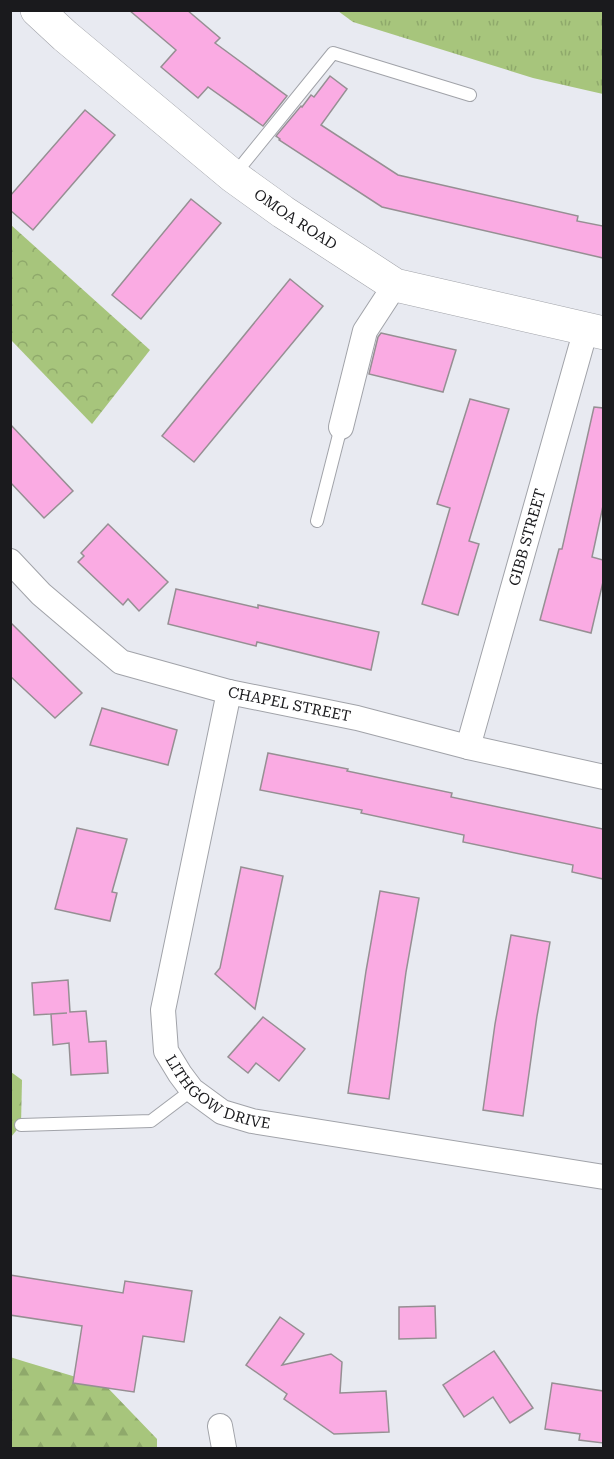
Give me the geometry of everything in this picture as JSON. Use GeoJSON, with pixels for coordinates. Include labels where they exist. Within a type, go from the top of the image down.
{"type":"FeatureCollection","features":[{"type":"Feature","properties":{"kind":"main road","name":"OMOA ROAD"},"geometry":{"type":"LineString","coordinates":[[37,10],[233,176],[283,212],[395,285],[595,331]]}},
{"type":"Feature","properties":{"kind":"street"},"geometry":{"type":"LineString","coordinates":[[341,427],[365,332],[395,285]]}},
{"type":"Feature","properties":{"kind":"street","name":"GIBB STREET"},"geometry":{"type":"LineString","coordinates":[[468,747],[595,331]]}},
{"type":"Feature","properties":{"kind":"street","name":"CHAPEL STREET"},"geometry":{"type":"LineString","coordinates":[[10,561],[41,594],[121,662],[229,692],[357,718],[468,747],[603,777]]}},
{"type":"Feature","properties":{"kind":"street","name":"LITHGOW DRIVE"},"geometry":{"type":"LineString","coordinates":[[229,692],[163,1010],[166,1051],[192,1090],[222,1112],[252,1121],[603,1177]]}},
{"type":"Feature","properties":{"kind":"lane"},"geometry":{"type":"LineString","coordinates":[[233,176],[333,53],[470,95]]}},
{"type":"Feature","properties":{"kind":"lane"},"geometry":{"type":"LineString","coordinates":[[317,521],[341,427]]}},
{"type":"Feature","properties":{"kind":"lane"},"geometry":{"type":"LineString","coordinates":[[21,1125],[151,1120],[192,1090]]}},
{"type":"Feature","properties":{"kind":"green space"},"geometry":{"type":"Polygon","coordinates":[[[338,11],[603,11],[603,94],[533,78],[353,22],[338,11]]]}},
{"type":"Feature","properties":{"kind":"green space"},"geometry":{"type":"Polygon","coordinates":[[[11,225],[150,350],[92,424],[11,340],[11,225]]]}},
{"type":"Feature","properties":{"kind":"green space"},"geometry":{"type":"Polygon","coordinates":[[[11,1072],[22,1080],[21,1125],[11,1137],[11,1072]]]}},
{"type":"Feature","properties":{"kind":"green space"},"geometry":{"type":"Polygon","coordinates":[[[10,1357],[106,1386],[157,1439],[157,1448],[11,1448],[10,1357]]]}},
{"type":"Feature","properties":{"kind":"building"},"geometry":{"type":"Polygon","coordinates":[[[129,10],[187,10],[220,38],[215,43],[287,96],[263,126],[208,87],[198,98],[161,67],[176,50],[129,10]]]}},
{"type":"Feature","properties":{"kind":"building"},"geometry":{"type":"Polygon","coordinates":[[[330,76],[347,89],[321,125],[398,175],[578,216],[577,221],[603,226],[603,258],[382,207],[279,140],[276,136],[311,95],[314,97],[330,76]]]}},
{"type":"Feature","properties":{"kind":"building"},"geometry":{"type":"Polygon","coordinates":[[[85,110],[115,135],[33,230],[10,210],[10,196],[85,110]]]}},
{"type":"Feature","properties":{"kind":"building"},"geometry":{"type":"Polygon","coordinates":[[[191,199],[221,223],[141,319],[112,295],[191,199]]]}},
{"type":"Feature","properties":{"kind":"building"},"geometry":{"type":"Polygon","coordinates":[[[290,279],[323,306],[194,462],[162,436],[290,279]]]}},
{"type":"Feature","properties":{"kind":"building"},"geometry":{"type":"Polygon","coordinates":[[[381,333],[456,350],[443,392],[369,374],[381,333]]]}},
{"type":"Feature","properties":{"kind":"building"},"geometry":{"type":"Polygon","coordinates":[[[470,399],[509,409],[469,541],[479,544],[458,615],[422,604],[450,508],[437,504],[470,399]]]}},
{"type":"Feature","properties":{"kind":"building"},"geometry":{"type":"Polygon","coordinates":[[[594,407],[603,408],[603,506],[592,557],[603,560],[603,582],[591,633],[540,620],[559,549],[562,549],[594,407]]]}},
{"type":"Feature","properties":{"kind":"building"},"geometry":{"type":"Polygon","coordinates":[[[10,424],[73,491],[44,518],[10,482],[10,424]]]}},
{"type":"Feature","properties":{"kind":"building"},"geometry":{"type":"Polygon","coordinates":[[[108,524],[168,582],[139,611],[128,599],[123,605],[78,562],[84,556],[81,553],[108,524]]]}},
{"type":"Feature","properties":{"kind":"building"},"geometry":{"type":"Polygon","coordinates":[[[176,589],[379,632],[371,670],[257,642],[256,646],[168,624],[176,589]]]}},
{"type":"Feature","properties":{"kind":"building"},"geometry":{"type":"Polygon","coordinates":[[[10,622],[82,693],[55,718],[10,676],[10,622]]]}},
{"type":"Feature","properties":{"kind":"building"},"geometry":{"type":"Polygon","coordinates":[[[102,708],[177,730],[168,765],[90,745],[102,708]]]}},
{"type":"Feature","properties":{"kind":"building"},"geometry":{"type":"Polygon","coordinates":[[[268,753],[452,793],[451,797],[603,829],[603,879],[572,872],[573,865],[463,842],[464,835],[361,813],[362,810],[260,790],[268,753]]]}},
{"type":"Feature","properties":{"kind":"building"},"geometry":{"type":"Polygon","coordinates":[[[77,828],[127,839],[112,892],[117,893],[110,921],[55,909],[77,828]]]}},
{"type":"Feature","properties":{"kind":"building"},"geometry":{"type":"Polygon","coordinates":[[[241,867],[283,876],[255,1009],[215,974],[220,968],[241,867]]]}},
{"type":"Feature","properties":{"kind":"building"},"geometry":{"type":"Polygon","coordinates":[[[380,891],[419,898],[406,972],[389,1099],[348,1093],[380,891]]]}},
{"type":"Feature","properties":{"kind":"building"},"geometry":{"type":"Polygon","coordinates":[[[511,935],[550,942],[523,1116],[483,1110],[511,935]]]}},
{"type":"Feature","properties":{"kind":"building"},"geometry":{"type":"Polygon","coordinates":[[[68,980],[70,1012],[86,1011],[89,1042],[106,1041],[108,1073],[71,1075],[69,1043],[53,1045],[51,1014],[67,1013],[34,1015],[32,983],[68,980]]]}},
{"type":"Feature","properties":{"kind":"building"},"geometry":{"type":"Polygon","coordinates":[[[263,1017],[305,1049],[279,1081],[256,1063],[248,1073],[228,1057],[263,1017]]]}},
{"type":"Feature","properties":{"kind":"building"},"geometry":{"type":"Polygon","coordinates":[[[10,1275],[123,1293],[125,1281],[192,1291],[184,1342],[143,1336],[134,1392],[73,1383],[82,1326],[10,1315],[10,1275]]]}},
{"type":"Feature","properties":{"kind":"building"},"geometry":{"type":"Polygon","coordinates":[[[435,1306],[436,1338],[399,1339],[399,1307],[435,1306]]]}},
{"type":"Feature","properties":{"kind":"building"},"geometry":{"type":"Polygon","coordinates":[[[280,1317],[304,1334],[282,1365],[331,1354],[342,1362],[340,1393],[386,1391],[389,1432],[334,1434],[284,1399],[287,1394],[246,1365],[280,1317]]]}},
{"type":"Feature","properties":{"kind":"building"},"geometry":{"type":"Polygon","coordinates":[[[494,1351],[533,1408],[510,1423],[493,1397],[464,1417],[443,1385],[494,1351]]]}},
{"type":"Feature","properties":{"kind":"building"},"geometry":{"type":"Polygon","coordinates":[[[552,1383],[603,1391],[603,1443],[579,1440],[580,1434],[545,1429],[552,1383]]]}}]}
